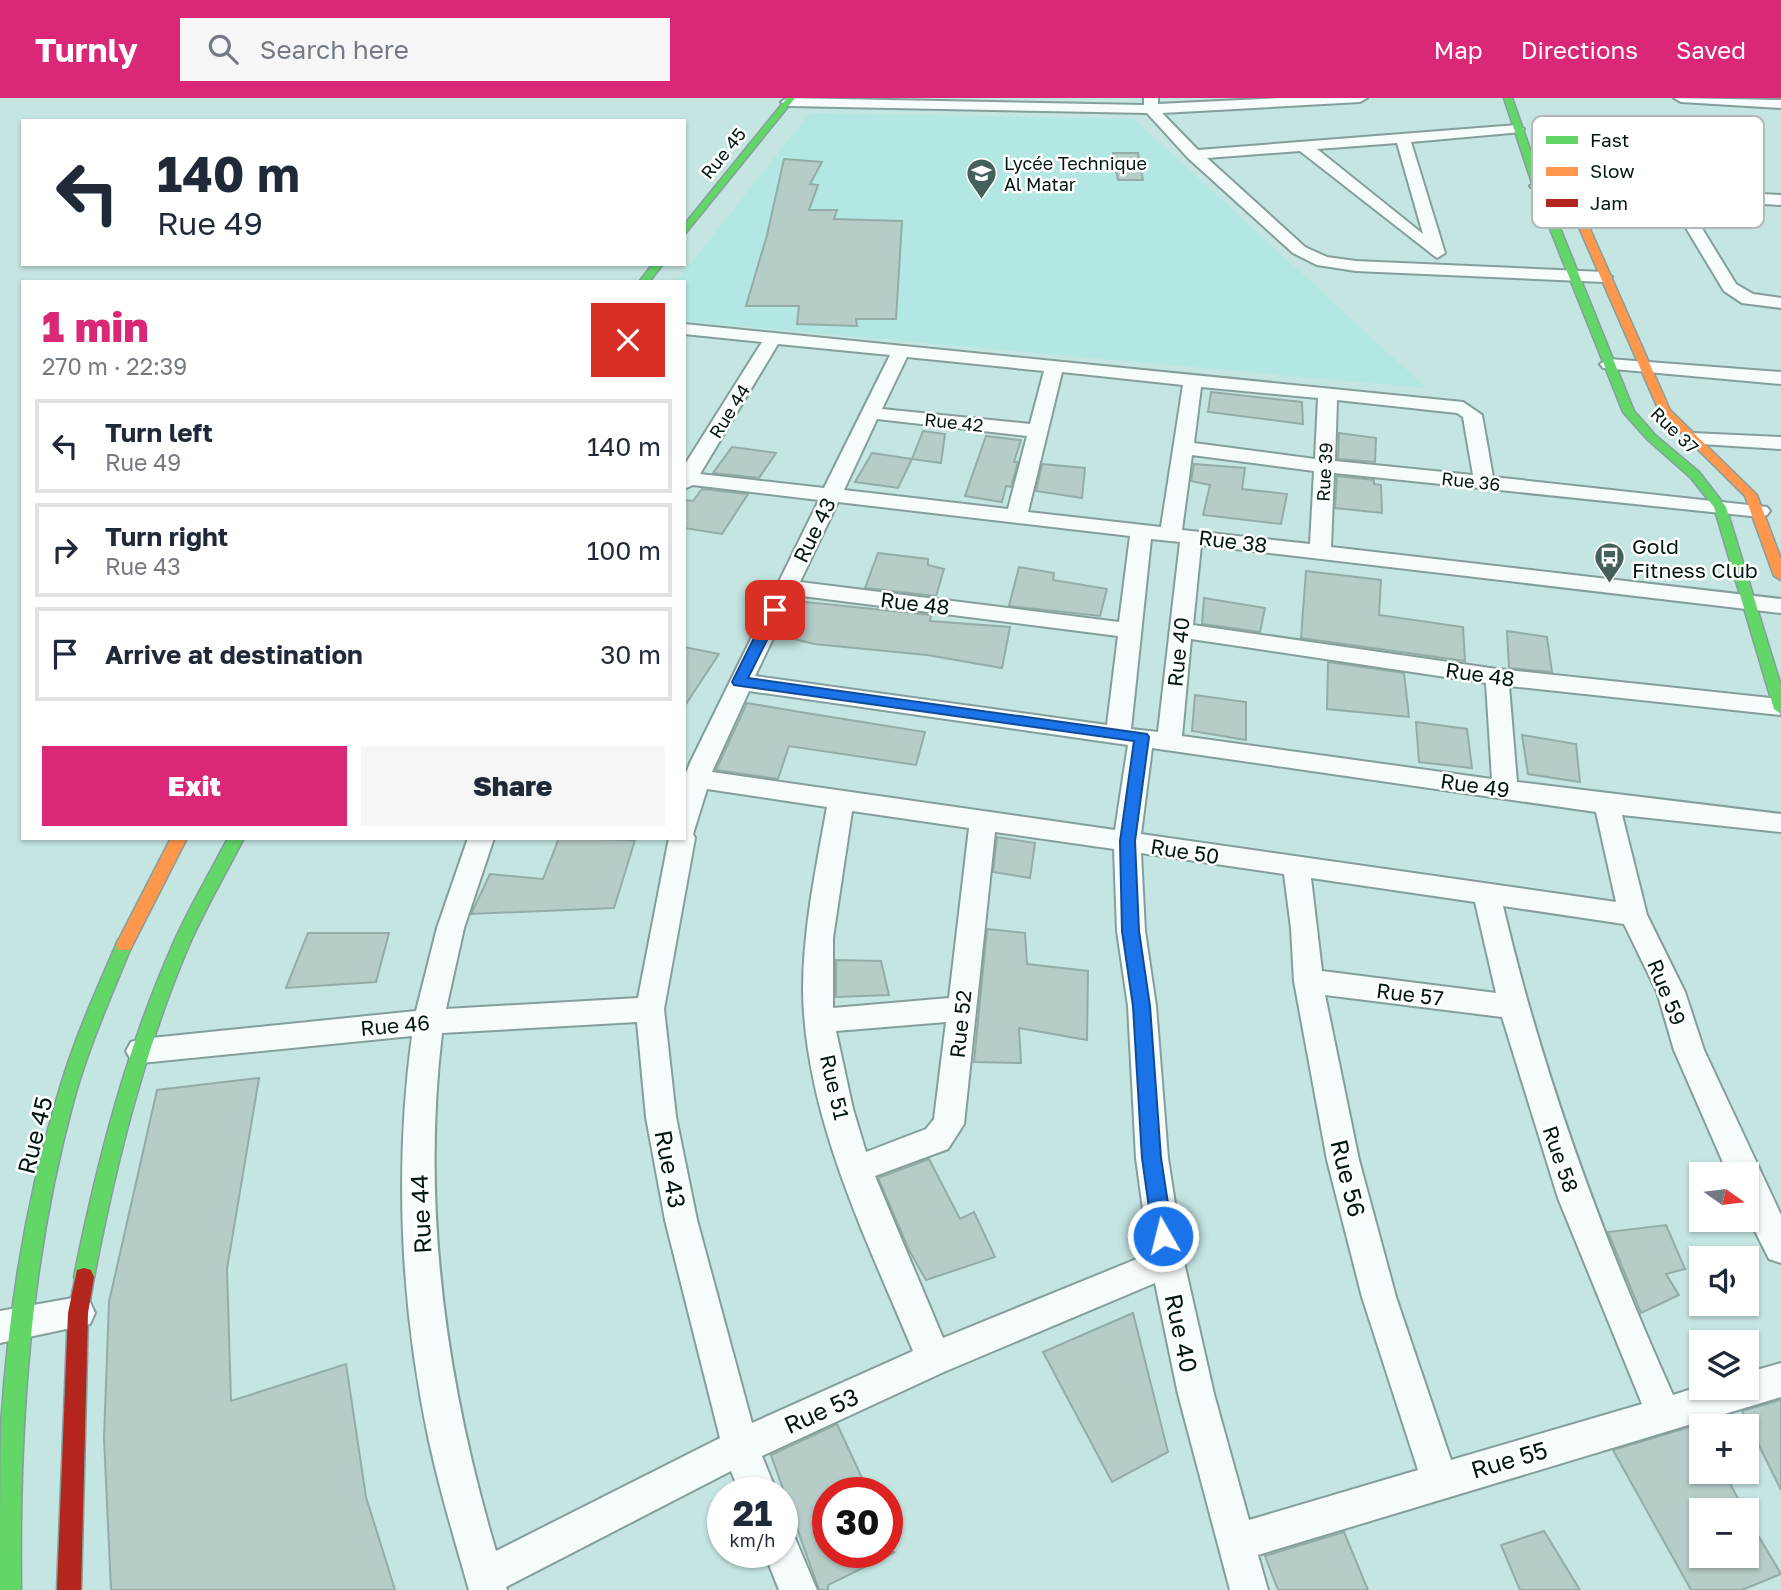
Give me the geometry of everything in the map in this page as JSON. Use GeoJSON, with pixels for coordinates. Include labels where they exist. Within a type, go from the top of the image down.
{"type":"FeatureCollection","features":[{"type":"Feature","properties":{"kind":"street"},"geometry":{"type":"LineString","coordinates":[[790,100],[1151,104],[1360,98]]}},
{"type":"Feature","properties":{"kind":"street","name":"Rue 37"},"geometry":{"type":"LineString","coordinates":[[1508,98],[1532,170]]}},
{"type":"Feature","properties":{"kind":"street"},"geometry":{"type":"LineString","coordinates":[[1681,98],[1781,104]]}},
{"type":"Feature","properties":{"kind":"street","name":"Rue 45"},"geometry":{"type":"LineString","coordinates":[[686,230],[790,100]]}},
{"type":"Feature","properties":{"kind":"street"},"geometry":{"type":"LineString","coordinates":[[1151,104],[1193,155],[1298,250],[1309,256],[1356,267],[1604,277]]}},
{"type":"Feature","properties":{"kind":"street"},"geometry":{"type":"LineString","coordinates":[[1193,155],[1517,129]]}},
{"type":"Feature","properties":{"kind":"street"},"geometry":{"type":"LineString","coordinates":[[1404,139],[1436,251],[1450,272]]}},
{"type":"Feature","properties":{"kind":"street"},"geometry":{"type":"LineString","coordinates":[[1303,146],[1436,251]]}},
{"type":"Feature","properties":{"kind":"street","name":"Rue 37"},"geometry":{"type":"LineString","coordinates":[[1556,228],[1629,412],[1652,438],[1695,475],[1720,507],[1781,708]]}},
{"type":"Feature","properties":{"kind":"street","name":"Rue 37"},"geometry":{"type":"LineString","coordinates":[[1583,228],[1665,411],[1692,439],[1736,477],[1760,511],[1781,576]]}},
{"type":"Feature","properties":{"kind":"street"},"geometry":{"type":"LineString","coordinates":[[1694,228],[1730,287],[1748,299],[1781,303]]}},
{"type":"Feature","properties":{"kind":"street"},"geometry":{"type":"LineString","coordinates":[[646,280],[656,266]]}},
{"type":"Feature","properties":{"kind":"street"},"geometry":{"type":"LineString","coordinates":[[686,329],[1463,408],[1472,415],[1484,482]]}},
{"type":"Feature","properties":{"kind":"street","name":"Rue 44"},"geometry":{"type":"LineString","coordinates":[[686,478],[773,338]]}},
{"type":"Feature","properties":{"kind":"street","name":"Rue 43"},"geometry":{"type":"LineString","coordinates":[[686,819],[696,779],[740,682],[901,349]]}},
{"type":"Feature","properties":{"kind":"street"},"geometry":{"type":"LineString","coordinates":[[1609,364],[1781,378]]}},
{"type":"Feature","properties":{"kind":"street"},"geometry":{"type":"LineString","coordinates":[[1016,517],[1055,365]]}},
{"type":"Feature","properties":{"kind":"street","name":"Rue 40"},"geometry":{"type":"LineString","coordinates":[[1193,380],[1183,448],[1181,630],[1143,737],[1128,841],[1131,931],[1142,1006],[1152,1158],[1167,1262],[1196,1394],[1249,1590]]}},
{"type":"Feature","properties":{"kind":"street","name":"Rue 39"},"geometry":{"type":"LineString","coordinates":[[1320,551],[1328,393]]}},
{"type":"Feature","properties":{"kind":"street","name":"Rue 42"},"geometry":{"type":"LineString","coordinates":[[870,413],[1037,431]]}},
{"type":"Feature","properties":{"kind":"street"},"geometry":{"type":"LineString","coordinates":[[1692,439],[1781,443]]}},
{"type":"Feature","properties":{"kind":"street","name":"Rue 36"},"geometry":{"type":"LineString","coordinates":[[1183,448],[1325,466],[1760,511]]}},
{"type":"Feature","properties":{"kind":"street","name":"Rue 38"},"geometry":{"type":"LineString","coordinates":[[686,480],[1781,606]]}},
{"type":"Feature","properties":{"kind":"street","name":"Rue 40"},"geometry":{"type":"LineString","coordinates":[[1141,531],[1128,631],[1143,737]]}},
{"type":"Feature","properties":{"kind":"street","name":"Rue 48"},"geometry":{"type":"LineString","coordinates":[[786,587],[1128,631]]}},
{"type":"Feature","properties":{"kind":"street","name":"Rue 48"},"geometry":{"type":"LineString","coordinates":[[1181,630],[1497,677],[1781,708]]}},
{"type":"Feature","properties":{"kind":"street"},"geometry":{"type":"LineString","coordinates":[[1497,677],[1505,789]]}},
{"type":"Feature","properties":{"kind":"street","name":"Rue 49"},"geometry":{"type":"LineString","coordinates":[[740,682],[1607,804],[1781,823]]}},
{"type":"Feature","properties":{"kind":"street","name":"Rue 50"},"geometry":{"type":"LineString","coordinates":[[696,779],[1487,896],[1633,915]]}},
{"type":"Feature","properties":{"kind":"street","name":"Rue 51"},"geometry":{"type":"LineString","coordinates":[[841,800],[820,931],[820,1021],[841,1115],[858,1169],[934,1359]]}},
{"type":"Feature","properties":{"kind":"street","name":"Rue 59"},"geometry":{"type":"LineString","coordinates":[[1607,804],[1633,915],[1671,992],[1689,1050],[1739,1162]]}},
{"type":"Feature","properties":{"kind":"street","name":"Rue 52"},"geometry":{"type":"LineString","coordinates":[[858,1169],[944,1133],[952,1113],[983,820]]}},
{"type":"Feature","properties":{"kind":"street","name":"Rue 45"},"geometry":{"type":"LineString","coordinates":[[9,1590],[7,1498],[10,1325],[54,1137],[101,993],[164,863],[179,840]]}},
{"type":"Feature","properties":{"kind":"street"},"geometry":{"type":"LineString","coordinates":[[69,1590],[78,1313],[106,1175],[141,1051],[182,943],[235,840]]}},
{"type":"Feature","properties":{"kind":"street","name":"Rue 44"},"geometry":{"type":"LineString","coordinates":[[480,840],[453,915],[429,1022],[416,1174],[425,1290],[443,1422],[486,1584]]}},
{"type":"Feature","properties":{"kind":"street","name":"Rue 43"},"geometry":{"type":"LineString","coordinates":[[682,840],[650,1009],[661,1117],[681,1220],[740,1447],[752,1477]]}},
{"type":"Feature","properties":{"kind":"street","name":"Rue 56"},"geometry":{"type":"LineString","coordinates":[[1296,868],[1305,928],[1308,981],[1343,1160],[1376,1284],[1439,1479]]}},
{"type":"Feature","properties":{"kind":"street","name":"Rue 58"},"geometry":{"type":"LineString","coordinates":[[1487,896],[1513,1007],[1583,1220],[1664,1414]]}},
{"type":"Feature","properties":{"kind":"street","name":"Rue 57"},"geometry":{"type":"LineString","coordinates":[[1308,981],[1513,1007]]}},
{"type":"Feature","properties":{"kind":"street","name":"Rue 46"},"geometry":{"type":"LineString","coordinates":[[141,1051],[429,1022],[650,1009]]}},
{"type":"Feature","properties":{"kind":"street"},"geometry":{"type":"LineString","coordinates":[[820,1021],[961,1009]]}},
{"type":"Feature","properties":{"kind":"street"},"geometry":{"type":"LineString","coordinates":[[1759,1205],[1781,1248]]}},
{"type":"Feature","properties":{"kind":"street","name":"Rue 53"},"geometry":{"type":"LineString","coordinates":[[486,1584],[740,1447],[934,1359],[1167,1262]]}},
{"type":"Feature","properties":{"kind":"street"},"geometry":{"type":"LineString","coordinates":[[10,1325],[78,1313]]}},
{"type":"Feature","properties":{"kind":"street","name":"Rue 55"},"geometry":{"type":"LineString","coordinates":[[1238,1542],[1439,1479],[1781,1380]]}},
{"type":"Feature","properties":{"kind":"street"},"geometry":{"type":"LineString","coordinates":[[789,1568],[798,1590]]}},
{"type":"Feature","properties":{"kind":"shaded area","name":"Lycée Technique Al Matar"},"geometry":{"type":"Polygon","coordinates":[[[810,113],[1134,119],[1426,388],[686,321],[686,280],[678,280],[810,113]]]}},
{"type":"Feature","properties":{"kind":"building"},"geometry":{"type":"Polygon","coordinates":[[[1113,153],[1138,153],[1143,180],[1118,180],[1113,153]]]}},
{"type":"Feature","properties":{"kind":"building"},"geometry":{"type":"Polygon","coordinates":[[[784,159],[822,162],[810,184],[818,185],[809,210],[837,210],[834,219],[902,221],[896,319],[856,319],[857,326],[797,324],[799,306],[746,306],[767,235],[784,159]]]}},
{"type":"Feature","properties":{"kind":"building"},"geometry":{"type":"Polygon","coordinates":[[[1211,392],[1302,402],[1303,424],[1208,412],[1211,392]]]}},
{"type":"Feature","properties":{"kind":"building"},"geometry":{"type":"Polygon","coordinates":[[[923,431],[945,434],[941,463],[912,459],[923,431]]]}},
{"type":"Feature","properties":{"kind":"building"},"geometry":{"type":"Polygon","coordinates":[[[1339,433],[1376,438],[1375,462],[1338,459],[1339,433]]]}},
{"type":"Feature","properties":{"kind":"building"},"geometry":{"type":"Polygon","coordinates":[[[986,436],[1021,440],[1014,462],[1018,462],[1011,487],[1006,486],[1002,502],[965,496],[986,436]]]}},
{"type":"Feature","properties":{"kind":"building"},"geometry":{"type":"Polygon","coordinates":[[[732,447],[776,453],[759,478],[713,473],[732,447]]]}},
{"type":"Feature","properties":{"kind":"building"},"geometry":{"type":"Polygon","coordinates":[[[872,453],[912,459],[898,488],[855,482],[872,453]]]}},
{"type":"Feature","properties":{"kind":"building"},"geometry":{"type":"Polygon","coordinates":[[[1042,464],[1085,468],[1082,498],[1036,491],[1042,464]]]}},
{"type":"Feature","properties":{"kind":"building"},"geometry":{"type":"Polygon","coordinates":[[[1194,464],[1245,468],[1242,489],[1287,494],[1281,524],[1203,515],[1210,485],[1191,481],[1194,464]]]}},
{"type":"Feature","properties":{"kind":"building"},"geometry":{"type":"Polygon","coordinates":[[[1337,476],[1374,480],[1374,484],[1381,485],[1382,513],[1335,508],[1337,476]]]}},
{"type":"Feature","properties":{"kind":"building"},"geometry":{"type":"Polygon","coordinates":[[[702,489],[748,494],[722,534],[686,528],[686,500],[693,501],[702,489]]]}},
{"type":"Feature","properties":{"kind":"building"},"geometry":{"type":"Polygon","coordinates":[[[878,553],[928,559],[928,565],[944,569],[936,596],[865,588],[878,553]]]}},
{"type":"Feature","properties":{"kind":"building"},"geometry":{"type":"Polygon","coordinates":[[[1019,567],[1054,573],[1053,580],[1107,589],[1100,616],[1009,606],[1019,567]]]}},
{"type":"Feature","properties":{"kind":"building"},"geometry":{"type":"Polygon","coordinates":[[[1306,571],[1381,580],[1379,615],[1463,627],[1465,661],[1301,638],[1306,571]]]}},
{"type":"Feature","properties":{"kind":"building"},"geometry":{"type":"Polygon","coordinates":[[[1204,598],[1265,608],[1260,632],[1202,624],[1204,598]]]}},
{"type":"Feature","properties":{"kind":"building"},"geometry":{"type":"Polygon","coordinates":[[[796,601],[931,615],[930,621],[1010,627],[1002,668],[927,655],[814,644],[778,635],[796,601]]]}},
{"type":"Feature","properties":{"kind":"building"},"geometry":{"type":"Polygon","coordinates":[[[1507,631],[1547,637],[1552,672],[1509,668],[1507,631]]]}},
{"type":"Feature","properties":{"kind":"building"},"geometry":{"type":"Polygon","coordinates":[[[686,647],[719,654],[686,704],[686,647]]]}},
{"type":"Feature","properties":{"kind":"building"},"geometry":{"type":"Polygon","coordinates":[[[1328,662],[1404,673],[1409,717],[1327,709],[1328,662]]]}},
{"type":"Feature","properties":{"kind":"building"},"geometry":{"type":"Polygon","coordinates":[[[1195,695],[1246,702],[1246,740],[1192,731],[1195,695]]]}},
{"type":"Feature","properties":{"kind":"building"},"geometry":{"type":"Polygon","coordinates":[[[747,703],[925,732],[916,765],[789,746],[778,779],[716,770],[747,703]]]}},
{"type":"Feature","properties":{"kind":"building"},"geometry":{"type":"Polygon","coordinates":[[[1416,722],[1467,729],[1472,768],[1419,762],[1416,722]]]}},
{"type":"Feature","properties":{"kind":"building"},"geometry":{"type":"Polygon","coordinates":[[[1522,735],[1576,744],[1580,782],[1528,774],[1522,735]]]}},
{"type":"Feature","properties":{"kind":"building"},"geometry":{"type":"Polygon","coordinates":[[[997,837],[1035,843],[1030,878],[993,872],[997,837]]]}},
{"type":"Feature","properties":{"kind":"building"},"geometry":{"type":"Polygon","coordinates":[[[558,840],[635,840],[614,908],[471,914],[490,874],[543,879],[558,840]]]}},
{"type":"Feature","properties":{"kind":"building"},"geometry":{"type":"Polygon","coordinates":[[[987,929],[1025,933],[1027,964],[1088,971],[1087,1040],[1019,1028],[1021,1063],[974,1062],[987,929]]]}},
{"type":"Feature","properties":{"kind":"building"},"geometry":{"type":"Polygon","coordinates":[[[308,933],[389,933],[376,982],[286,988],[308,933]]]}},
{"type":"Feature","properties":{"kind":"building"},"geometry":{"type":"Polygon","coordinates":[[[836,960],[881,961],[889,995],[836,997],[836,960]]]}},
{"type":"Feature","properties":{"kind":"building"},"geometry":{"type":"Polygon","coordinates":[[[259,1078],[227,1269],[231,1401],[346,1364],[366,1497],[395,1590],[111,1590],[104,1438],[109,1302],[157,1090],[259,1078]]]}},
{"type":"Feature","properties":{"kind":"building"},"geometry":{"type":"Polygon","coordinates":[[[929,1159],[960,1219],[974,1212],[995,1257],[926,1280],[909,1250],[878,1178],[929,1159]]]}},
{"type":"Feature","properties":{"kind":"building"},"geometry":{"type":"Polygon","coordinates":[[[1666,1225],[1685,1269],[1666,1274],[1679,1295],[1641,1313],[1608,1232],[1666,1225]]]}},
{"type":"Feature","properties":{"kind":"building"},"geometry":{"type":"Polygon","coordinates":[[[1133,1313],[1168,1452],[1112,1482],[1043,1352],[1133,1313]]]}},
{"type":"Feature","properties":{"kind":"building"},"geometry":{"type":"Polygon","coordinates":[[[1781,1400],[1781,1490],[1759,1445],[1759,1414],[1743,1414],[1742,1411],[1781,1400]]]}},
{"type":"Feature","properties":{"kind":"building"},"geometry":{"type":"Polygon","coordinates":[[[837,1424],[862,1477],[812,1477],[812,1568],[863,1568],[828,1585],[828,1590],[819,1590],[798,1531],[798,1477],[779,1477],[771,1455],[837,1424]]]}},
{"type":"Feature","properties":{"kind":"building"},"geometry":{"type":"Polygon","coordinates":[[[1689,1427],[1689,1484],[1730,1484],[1738,1498],[1689,1498],[1689,1568],[1759,1568],[1759,1537],[1781,1574],[1742,1590],[1691,1590],[1613,1450],[1689,1427]]]}},
{"type":"Feature","properties":{"kind":"building"},"geometry":{"type":"Polygon","coordinates":[[[1544,1531],[1580,1590],[1520,1590],[1501,1545],[1544,1531]]]}},
{"type":"Feature","properties":{"kind":"building"},"geometry":{"type":"Polygon","coordinates":[[[1344,1532],[1368,1590],[1278,1590],[1265,1556],[1344,1532]]]}},
{"type":"Feature","properties":{"kind":"traffic: fast"},"geometry":{"type":"LineString","coordinates":[[686,229],[791,98]]}},
{"type":"Feature","properties":{"kind":"traffic: fast"},"geometry":{"type":"LineString","coordinates":[[1508,98],[1532,168]]}},
{"type":"Feature","properties":{"kind":"traffic: fast"},"geometry":{"type":"LineString","coordinates":[[1555,228],[1629,412],[1652,438],[1695,475],[1720,507],[1781,709]]}},
{"type":"Feature","properties":{"kind":"traffic: fast"},"geometry":{"type":"LineString","coordinates":[[646,280],[656,266]]}},
{"type":"Feature","properties":{"kind":"traffic: fast"},"geometry":{"type":"LineString","coordinates":[[84,1277],[112,1151],[151,1022],[188,930],[235,840]]}},
{"type":"Feature","properties":{"kind":"traffic: fast"},"geometry":{"type":"LineString","coordinates":[[9,1590],[12,1426],[18,1343],[29,1260],[45,1178],[66,1098],[92,1020],[124,945]]}},
{"type":"Feature","properties":{"kind":"traffic: slow"},"geometry":{"type":"LineString","coordinates":[[1584,228],[1665,411],[1751,495],[1781,576]]}},
{"type":"Feature","properties":{"kind":"traffic: slow"},"geometry":{"type":"LineString","coordinates":[[124,945],[178,840]]}},
{"type":"Feature","properties":{"kind":"traffic: jam"},"geometry":{"type":"LineString","coordinates":[[69,1590],[78,1313],[84,1277]]}},
{"type":"Feature","properties":{"kind":"place","name":"Lycée Technique Al Matar"},"geometry":{"type":"Point","coordinates":[981,200]}},
{"type":"Feature","properties":{"kind":"place","name":"Gold Fitness Club"},"geometry":{"type":"Point","coordinates":[1609,585]}},
{"type":"Feature","properties":{"kind":"route"},"geometry":{"type":"LineString","coordinates":[[775,610],[740,682],[1142,737],[1128,841],[1131,931],[1142,1006],[1152,1158],[1163,1236]]}}]}
